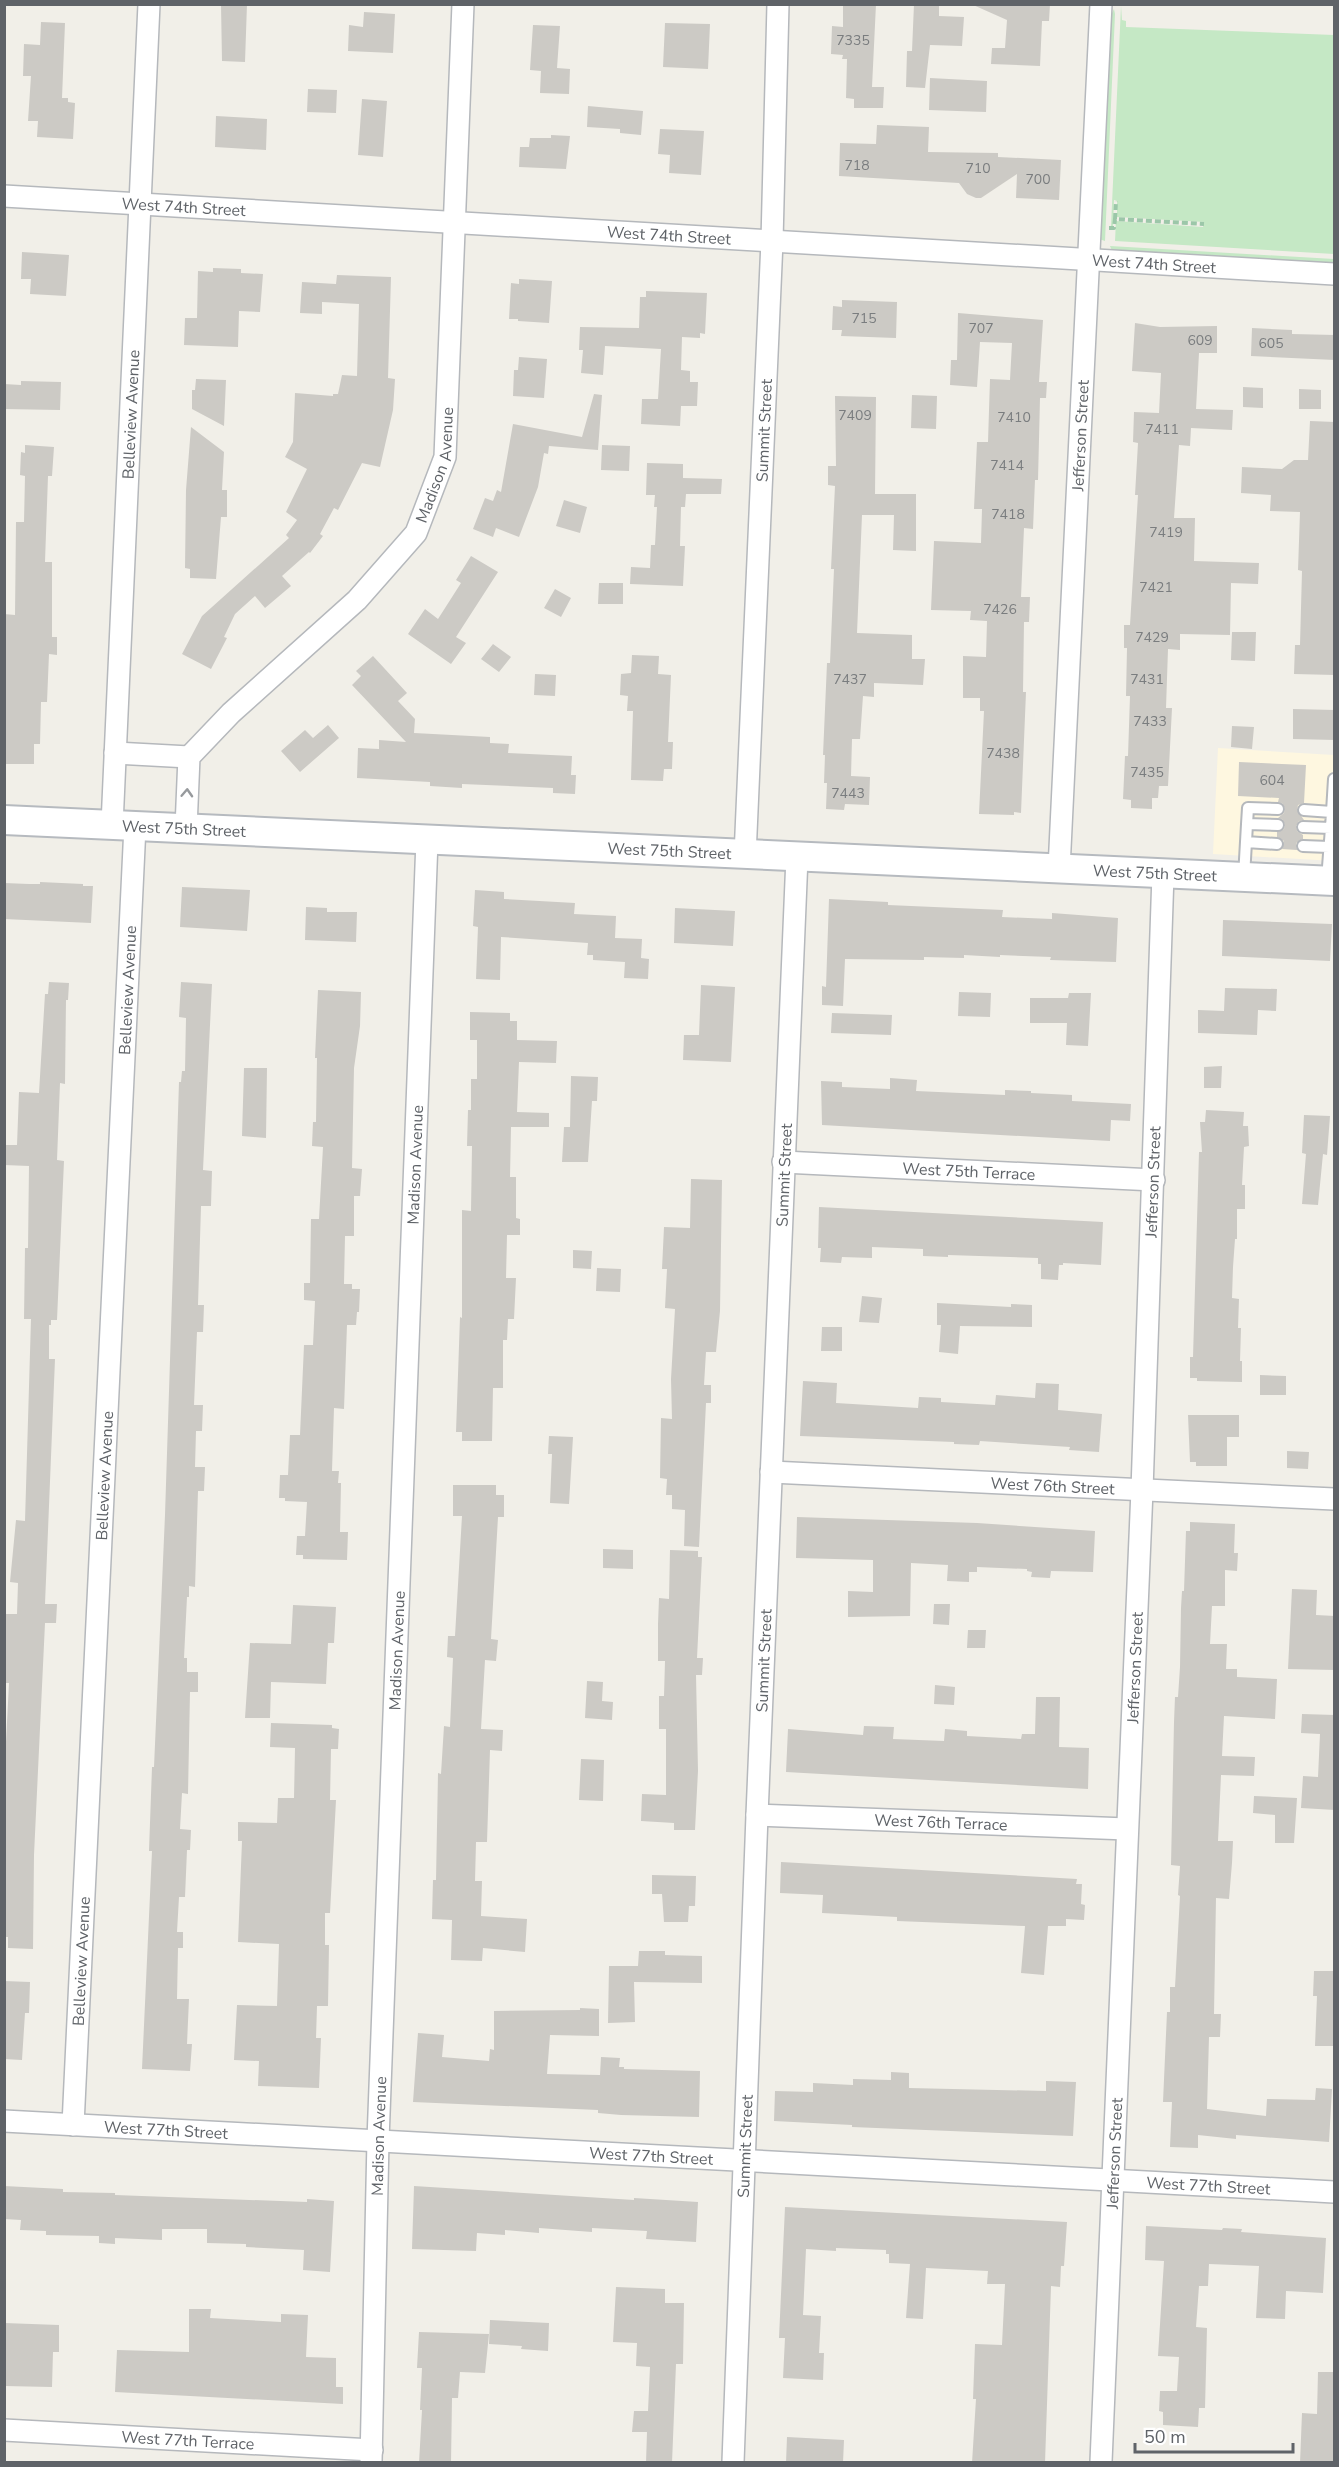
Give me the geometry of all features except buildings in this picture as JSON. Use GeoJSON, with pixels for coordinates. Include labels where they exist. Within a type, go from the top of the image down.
{"type":"FeatureCollection","features":[{"type":"Feature","properties":{"kind":"main road","name":"West 75th Street"},"geometry":{"type":"LineString","coordinates":[[4,820],[745,856],[1331,881]]}},
{"type":"Feature","properties":{"kind":"street","name":"Belleview Avenue"},"geometry":{"type":"LineString","coordinates":[[73,2125],[123,826],[115,753],[149,4]]}},
{"type":"Feature","properties":{"kind":"street","name":"Madison Avenue"},"geometry":{"type":"LineString","coordinates":[[189,757],[231,713],[357,600],[416,533],[445,457],[456,224],[462,4]]}},
{"type":"Feature","properties":{"kind":"street","name":"Summit Street"},"geometry":{"type":"LineString","coordinates":[[745,856],[772,241],[778,4]]}},
{"type":"Feature","properties":{"kind":"street","name":"Jefferson Street"},"geometry":{"type":"LineString","coordinates":[[1059,869],[1101,4]]}},
{"type":"Feature","properties":{"kind":"street","name":"West 74th Street"},"geometry":{"type":"LineString","coordinates":[[4,196],[1335,274]]}},
{"type":"Feature","properties":{"kind":"street"},"geometry":{"type":"LineString","coordinates":[[115,753],[189,757],[186,828]]}},
{"type":"Feature","properties":{"kind":"street","name":"Madison Avenue"},"geometry":{"type":"LineString","coordinates":[[372,2456],[378,2140],[428,840]]}},
{"type":"Feature","properties":{"kind":"street","name":"Summit Street"},"geometry":{"type":"LineString","coordinates":[[733,2463],[783,1162],[797,857]]}},
{"type":"Feature","properties":{"kind":"street","name":"Jefferson Street"},"geometry":{"type":"LineString","coordinates":[[1101,2463],[1142,1490],[1163,874]]}},
{"type":"Feature","properties":{"kind":"street","name":"West 75th Terrace"},"geometry":{"type":"LineString","coordinates":[[783,1162],[1154,1180]]}},
{"type":"Feature","properties":{"kind":"street","name":"West 76th Street"},"geometry":{"type":"LineString","coordinates":[[771,1472],[1335,1499]]}},
{"type":"Feature","properties":{"kind":"street","name":"West 76th Terrace"},"geometry":{"type":"LineString","coordinates":[[757,1815],[1127,1829]]}},
{"type":"Feature","properties":{"kind":"street","name":"West 77th Street"},"geometry":{"type":"LineString","coordinates":[[4,2121],[744,2158],[1335,2192]]}},
{"type":"Feature","properties":{"kind":"street","name":"West 77th Terrace"},"geometry":{"type":"LineString","coordinates":[[4,2430],[372,2456]]}},
{"type":"Feature","properties":{"kind":"lane"},"geometry":{"type":"LineString","coordinates":[[1331,881],[1329,848],[1333,828],[1335,779]]}},
{"type":"Feature","properties":{"kind":"lane"},"geometry":{"type":"LineString","coordinates":[[1244,877],[1248,808],[1278,809]]}},
{"type":"Feature","properties":{"kind":"lane"},"geometry":{"type":"LineString","coordinates":[[1304,810],[1332,812]]}},
{"type":"Feature","properties":{"kind":"lane"},"geometry":{"type":"LineString","coordinates":[[1247,824],[1278,825]]}},
{"type":"Feature","properties":{"kind":"lane"},"geometry":{"type":"LineString","coordinates":[[1303,827],[1333,828]]}},
{"type":"Feature","properties":{"kind":"lane"},"geometry":{"type":"LineString","coordinates":[[1246,842],[1277,844]]}},
{"type":"Feature","properties":{"kind":"lane"},"geometry":{"type":"LineString","coordinates":[[1303,846],[1329,848]]}},
{"type":"Feature","properties":{"kind":"path"},"geometry":{"type":"LineString","coordinates":[[1108,228],[1114,228],[1116,201]]}},
{"type":"Feature","properties":{"kind":"path"},"geometry":{"type":"LineString","coordinates":[[1115,219],[1204,224]]}},
{"type":"Feature","properties":{"kind":"shaded area"},"geometry":{"type":"Polygon","coordinates":[[[1218,748],[1334,755],[1334,861],[1213,854],[1218,748]]]}},
{"type":"Feature","properties":{"kind":"green space"},"geometry":{"type":"Polygon","coordinates":[[[1121,6],[1122,20],[1126,21],[1126,27],[1334,35],[1334,254],[1115,241],[1116,221],[1203,227],[1204,222],[1117,217],[1117,201],[1114,200],[1113,226],[1111,226],[1121,6]]]}},
{"type":"Feature","properties":{"kind":"green space"},"geometry":{"type":"Polygon","coordinates":[[[1114,9],[1105,241],[1099,239],[1102,220],[1111,15],[1114,9]]]}},
{"type":"Feature","properties":{"kind":"green space"},"geometry":{"type":"Polygon","coordinates":[[[1110,246],[1334,259],[1334,263],[1113,253],[1110,246]]]}}]}
